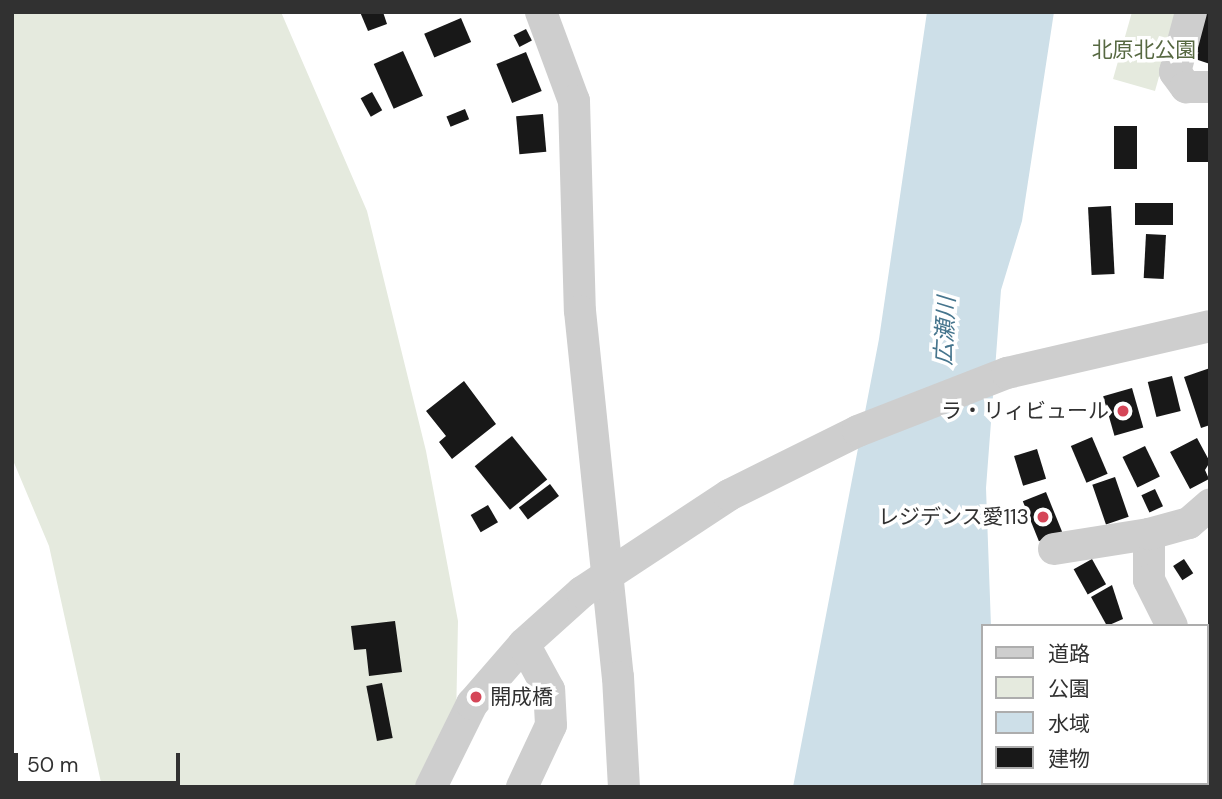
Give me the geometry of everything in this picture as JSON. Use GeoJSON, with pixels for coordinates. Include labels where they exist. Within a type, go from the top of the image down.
{"type":"FeatureCollection","features":[{"type":"Feature","properties":{"kind":"street"},"geometry":{"type":"LineString","coordinates":[[541,12],[574,101],[580,311],[618,677],[624,787]]}},
{"type":"Feature","properties":{"kind":"street"},"geometry":{"type":"LineString","coordinates":[[1191,12],[1175,72],[1186,87],[1210,87]]}},
{"type":"Feature","properties":{"kind":"street"},"geometry":{"type":"LineString","coordinates":[[431,787],[472,704],[524,643],[582,592],[729,495],[858,431],[1007,373],[1210,326]]}},
{"type":"Feature","properties":{"kind":"street"},"geometry":{"type":"LineString","coordinates":[[1054,549],[1149,534],[1189,523],[1210,506]]}},
{"type":"Feature","properties":{"kind":"street"},"geometry":{"type":"LineString","coordinates":[[1149,534],[1149,580],[1171,624]]}},
{"type":"Feature","properties":{"kind":"street"},"geometry":{"type":"LineString","coordinates":[[523,787],[551,725],[549,690],[524,643]]}},
{"type":"Feature","properties":{"kind":"green space"},"geometry":{"type":"Polygon","coordinates":[[[12,12],[281,12],[367,211],[426,451],[458,621],[456,722],[439,787],[102,787],[49,546],[12,458],[12,12]]]}},
{"type":"Feature","properties":{"kind":"green space","name":"北原北公園"},"geometry":{"type":"Polygon","coordinates":[[[1132,12],[1177,12],[1155,91],[1113,79],[1132,12]]]}},
{"type":"Feature","properties":{"kind":"water","name":"広瀬川"},"geometry":{"type":"Polygon","coordinates":[[[927,12],[1054,12],[1022,221],[1001,290],[986,488],[991,624],[981,624],[982,787],[793,787],[879,339],[927,12]]]}},
{"type":"Feature","properties":{"kind":"building"},"geometry":{"type":"Polygon","coordinates":[[[360,12],[383,12],[387,24],[368,31],[360,12]]]}},
{"type":"Feature","properties":{"kind":"building"},"geometry":{"type":"Polygon","coordinates":[[[1201,12],[1210,12],[1210,64],[1189,57],[1201,12]]]}},
{"type":"Feature","properties":{"kind":"building"},"geometry":{"type":"Polygon","coordinates":[[[461,18],[471,42],[434,58],[424,34],[461,18]]]}},
{"type":"Feature","properties":{"kind":"building"},"geometry":{"type":"Polygon","coordinates":[[[526,29],[532,41],[519,47],[514,35],[526,29]]]}},
{"type":"Feature","properties":{"kind":"building"},"geometry":{"type":"Polygon","coordinates":[[[403,51],[423,96],[394,109],[374,64],[403,51]]]}},
{"type":"Feature","properties":{"kind":"building"},"geometry":{"type":"Polygon","coordinates":[[[526,52],[542,91],[512,103],[496,64],[526,52]]]}},
{"type":"Feature","properties":{"kind":"building"},"geometry":{"type":"Polygon","coordinates":[[[372,92],[382,110],[371,117],[361,98],[372,92]]]}},
{"type":"Feature","properties":{"kind":"building"},"geometry":{"type":"Polygon","coordinates":[[[465,109],[469,119],[451,127],[446,116],[465,109]]]}},
{"type":"Feature","properties":{"kind":"building"},"geometry":{"type":"Polygon","coordinates":[[[543,114],[546,152],[519,154],[516,116],[543,114]]]}},
{"type":"Feature","properties":{"kind":"building"},"geometry":{"type":"Polygon","coordinates":[[[1114,126],[1137,126],[1137,169],[1114,169],[1114,126]]]}},
{"type":"Feature","properties":{"kind":"building"},"geometry":{"type":"Polygon","coordinates":[[[1187,128],[1210,128],[1210,162],[1187,162],[1187,128]]]}},
{"type":"Feature","properties":{"kind":"building"},"geometry":{"type":"Polygon","coordinates":[[[1135,203],[1173,203],[1173,225],[1135,225],[1135,203]]]}},
{"type":"Feature","properties":{"kind":"building"},"geometry":{"type":"Polygon","coordinates":[[[1111,206],[1115,274],[1092,275],[1088,207],[1111,206]]]}},
{"type":"Feature","properties":{"kind":"building"},"geometry":{"type":"Polygon","coordinates":[[[1146,234],[1166,235],[1164,279],[1144,278],[1146,234]]]}},
{"type":"Feature","properties":{"kind":"building"},"geometry":{"type":"Polygon","coordinates":[[[1210,368],[1210,425],[1201,428],[1184,377],[1210,368]]]}},
{"type":"Feature","properties":{"kind":"building"},"geometry":{"type":"Polygon","coordinates":[[[1172,376],[1181,411],[1156,417],[1148,382],[1172,376]]]}},
{"type":"Feature","properties":{"kind":"building"},"geometry":{"type":"Polygon","coordinates":[[[464,381],[496,424],[452,459],[439,442],[446,436],[426,411],[464,381]]]}},
{"type":"Feature","properties":{"kind":"building","name":"ラ・リィビュール"},"geometry":{"type":"Polygon","coordinates":[[[1132,388],[1143,427],[1114,436],[1103,396],[1132,388]]]}},
{"type":"Feature","properties":{"kind":"building"},"geometry":{"type":"Polygon","coordinates":[[[512,436],[547,480],[510,510],[475,466],[512,436]]]}},
{"type":"Feature","properties":{"kind":"building"},"geometry":{"type":"Polygon","coordinates":[[[1092,437],[1108,474],[1086,483],[1071,446],[1092,437]]]}},
{"type":"Feature","properties":{"kind":"building"},"geometry":{"type":"Polygon","coordinates":[[[1197,438],[1210,462],[1205,470],[1209,479],[1190,489],[1170,452],[1197,438]]]}},
{"type":"Feature","properties":{"kind":"building"},"geometry":{"type":"Polygon","coordinates":[[[1145,446],[1160,477],[1137,488],[1123,457],[1145,446]]]}},
{"type":"Feature","properties":{"kind":"building"},"geometry":{"type":"Polygon","coordinates":[[[1037,449],[1046,479],[1023,486],[1014,456],[1037,449]]]}},
{"type":"Feature","properties":{"kind":"building"},"geometry":{"type":"Polygon","coordinates":[[[1115,477],[1129,517],[1106,525],[1092,485],[1115,477]]]}},
{"type":"Feature","properties":{"kind":"building"},"geometry":{"type":"Polygon","coordinates":[[[550,484],[559,496],[528,519],[519,507],[550,484]]]}},
{"type":"Feature","properties":{"kind":"building"},"geometry":{"type":"Polygon","coordinates":[[[1155,489],[1163,506],[1149,513],[1141,495],[1155,489]]]}},
{"type":"Feature","properties":{"kind":"building","name":"レジデンス愛113"},"geometry":{"type":"Polygon","coordinates":[[[1046,492],[1062,532],[1039,541],[1023,501],[1046,492]]]}},
{"type":"Feature","properties":{"kind":"building"},"geometry":{"type":"Polygon","coordinates":[[[488,505],[498,522],[481,532],[471,515],[488,505]]]}},
{"type":"Feature","properties":{"kind":"building"},"geometry":{"type":"Polygon","coordinates":[[[1092,559],[1106,584],[1088,595],[1074,569],[1092,559]]]}},
{"type":"Feature","properties":{"kind":"building"},"geometry":{"type":"Polygon","coordinates":[[[1184,559],[1193,573],[1182,580],[1173,566],[1184,559]]]}},
{"type":"Feature","properties":{"kind":"building"},"geometry":{"type":"Polygon","coordinates":[[[1112,585],[1123,619],[1106,624],[1091,597],[1112,585]]]}},
{"type":"Feature","properties":{"kind":"building"},"geometry":{"type":"Polygon","coordinates":[[[395,621],[402,672],[369,676],[366,649],[354,650],[351,626],[395,621]]]}},
{"type":"Feature","properties":{"kind":"building"},"geometry":{"type":"Polygon","coordinates":[[[382,683],[393,738],[377,741],[366,686],[382,683]]]}},
{"type":"Feature","properties":{"kind":"place","name":"ラ・リィビュール"},"geometry":{"type":"Point","coordinates":[1123,411]}},
{"type":"Feature","properties":{"kind":"place","name":"レジデンス愛113"},"geometry":{"type":"Point","coordinates":[1043,517]}},
{"type":"Feature","properties":{"kind":"place","name":"開成橋"},"geometry":{"type":"Point","coordinates":[476,697]}}]}
